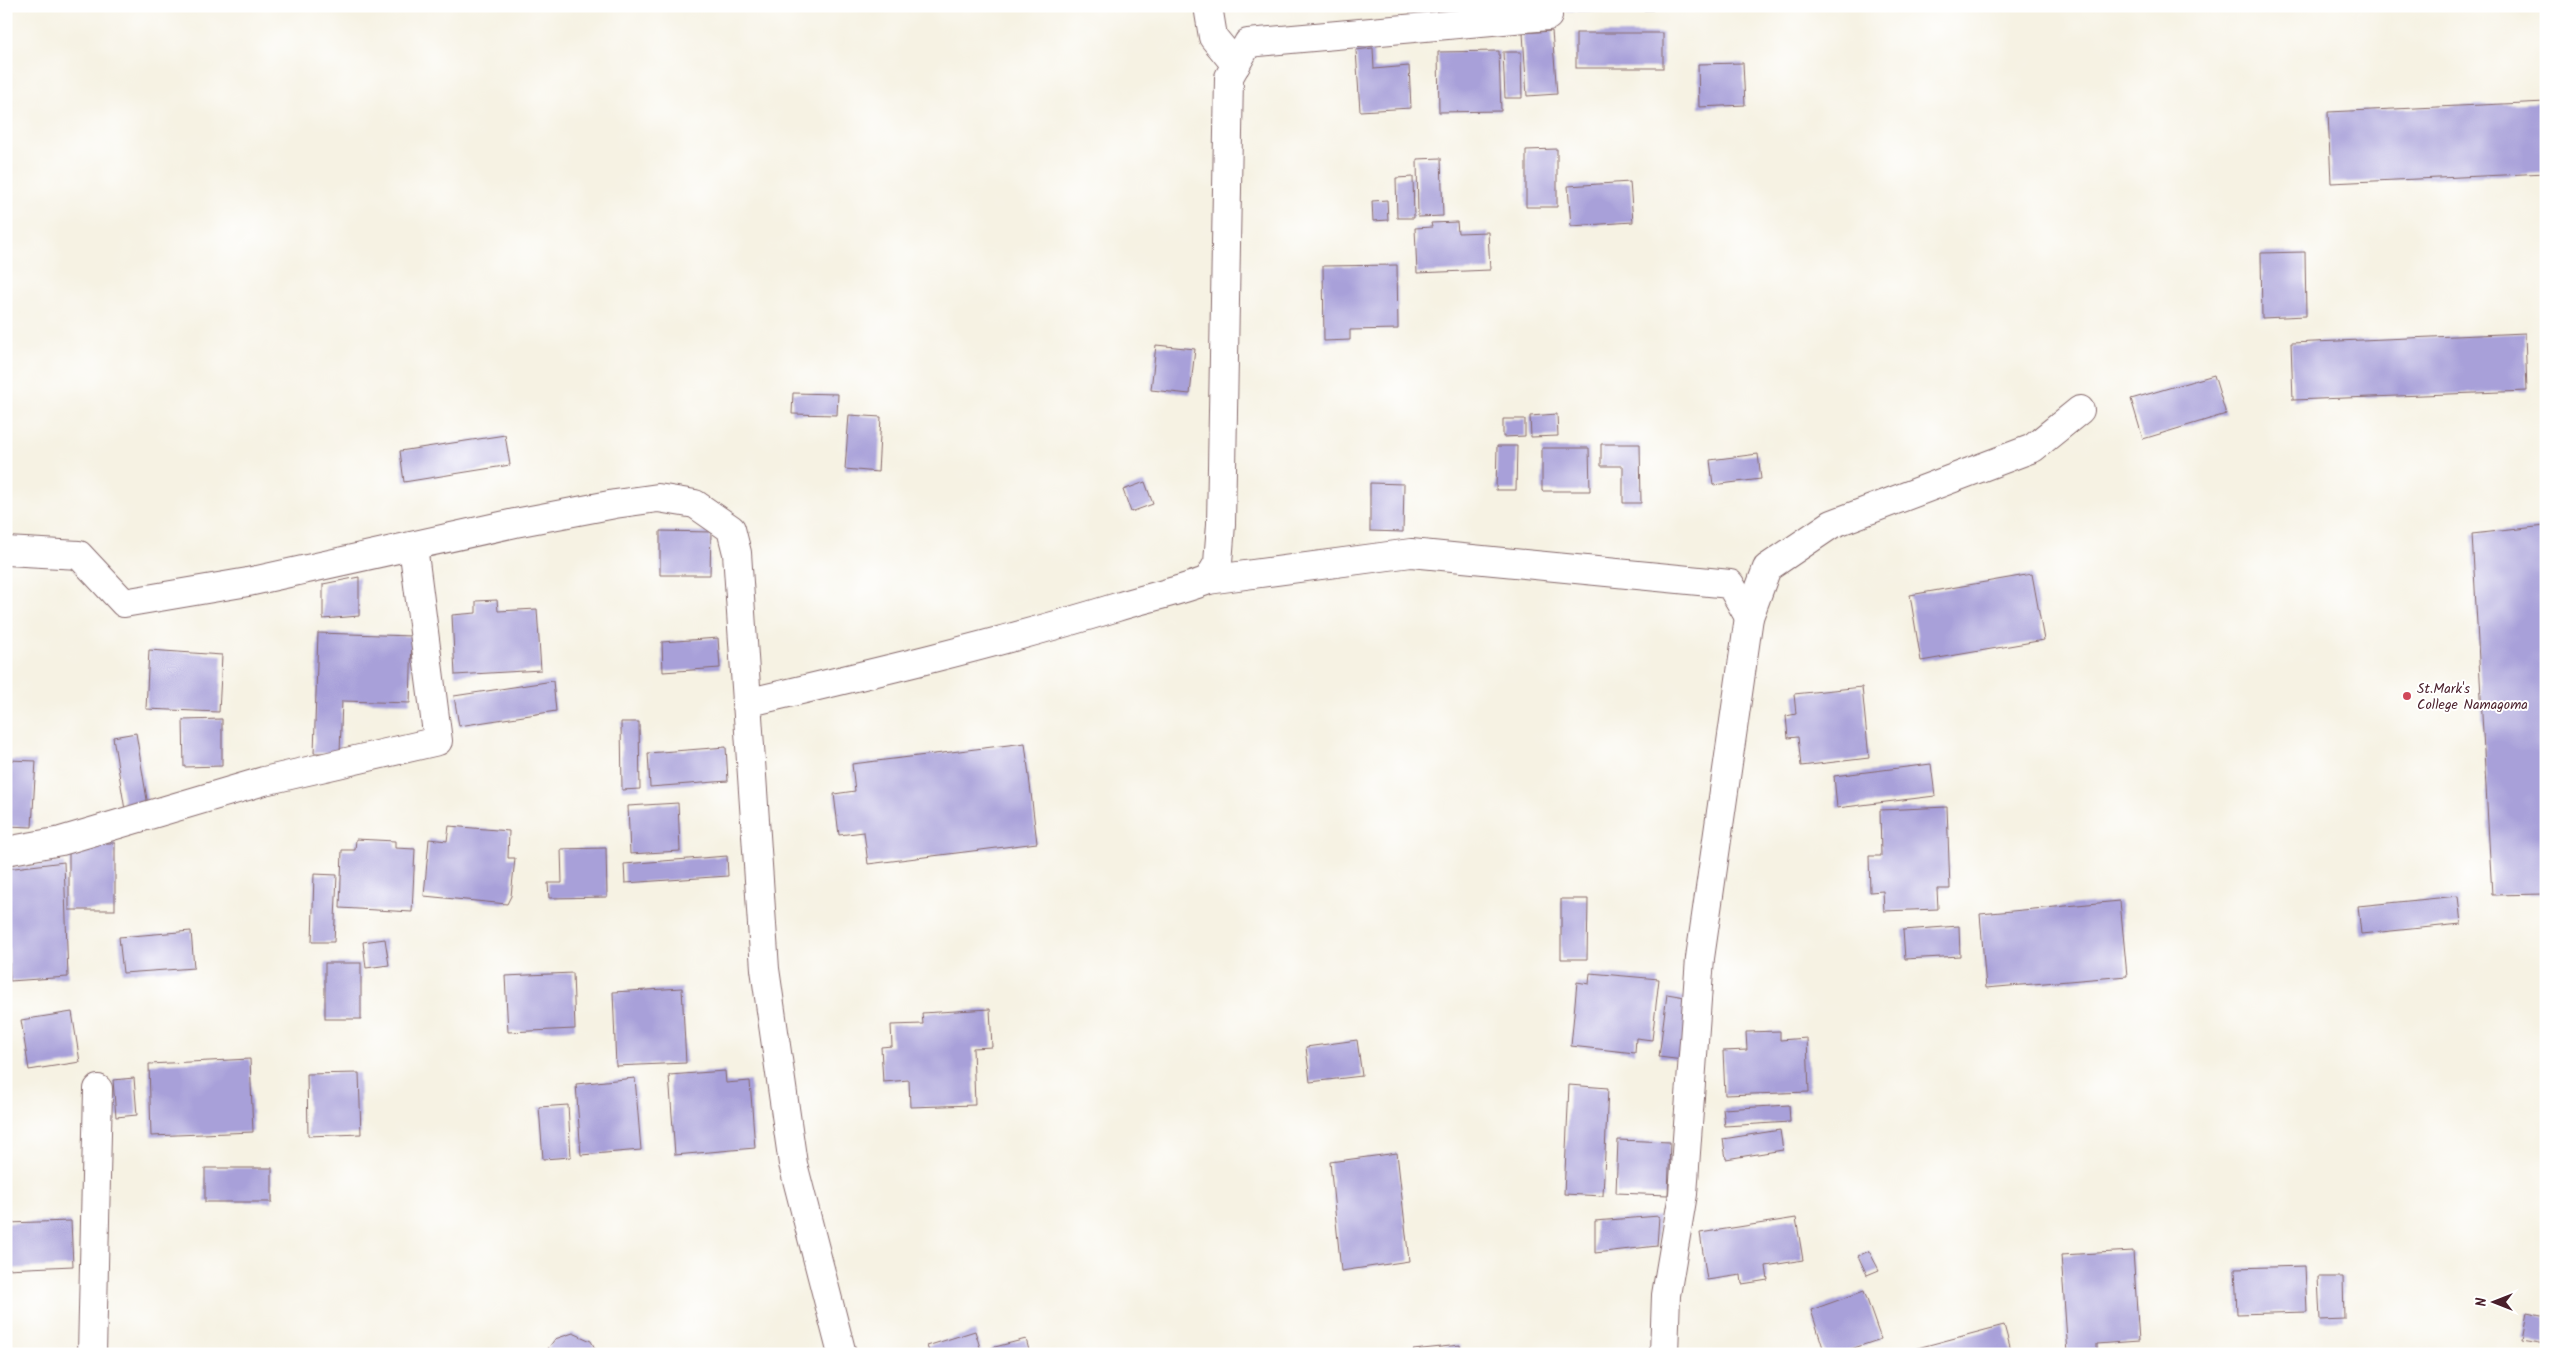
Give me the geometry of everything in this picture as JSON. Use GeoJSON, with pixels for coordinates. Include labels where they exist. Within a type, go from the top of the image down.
{"type":"FeatureCollection","features":[{"type":"Feature","properties":{"kind":"street"},"geometry":{"type":"LineString","coordinates":[[1208,6],[1213,37],[1236,65]]}},
{"type":"Feature","properties":{"kind":"street"},"geometry":{"type":"LineString","coordinates":[[1208,580],[1218,563],[1221,524],[1229,76],[1248,43],[1548,16],[1548,6]]}},
{"type":"Feature","properties":{"kind":"street"},"geometry":{"type":"LineString","coordinates":[[1664,1354],[1666,1295],[1683,1194],[1700,958],[1749,617],[1767,568],[1832,524],[2033,448],[2080,410]]}},
{"type":"Feature","properties":{"kind":"street"},"geometry":{"type":"LineString","coordinates":[[6,551],[16,550],[79,555],[124,603],[248,582],[515,523],[658,498],[696,504],[731,528],[737,553],[765,969],[793,1164],[842,1354]]}},
{"type":"Feature","properties":{"kind":"street"},"geometry":{"type":"LineString","coordinates":[[6,851],[61,841],[264,782],[438,741],[413,546]]}},
{"type":"Feature","properties":{"kind":"street"},"geometry":{"type":"LineString","coordinates":[[746,703],[1018,637],[1147,598],[1185,590],[1208,580],[1411,554],[1730,584],[1749,617]]}},
{"type":"Feature","properties":{"kind":"street"},"geometry":{"type":"LineString","coordinates":[[92,1354],[98,1089]]}},
{"type":"Feature","properties":{"kind":"building"},"geometry":{"type":"Polygon","coordinates":[[[1562,6],[1653,6],[1653,10],[1562,11],[1562,6]]]}},
{"type":"Feature","properties":{"kind":"building"},"geometry":{"type":"Polygon","coordinates":[[[1552,31],[1557,94],[1527,96],[1523,33],[1552,31]]]}},
{"type":"Feature","properties":{"kind":"building"},"geometry":{"type":"Polygon","coordinates":[[[1576,33],[1663,33],[1663,68],[1576,68],[1576,33]]]}},
{"type":"Feature","properties":{"kind":"building"},"geometry":{"type":"Polygon","coordinates":[[[1373,48],[1374,69],[1409,66],[1411,108],[1360,111],[1356,50],[1373,48]]]}},
{"type":"Feature","properties":{"kind":"building"},"geometry":{"type":"Polygon","coordinates":[[[1499,51],[1501,111],[1439,112],[1438,52],[1499,51]]]}},
{"type":"Feature","properties":{"kind":"building"},"geometry":{"type":"Polygon","coordinates":[[[1503,52],[1521,52],[1522,98],[1505,98],[1503,52]]]}},
{"type":"Feature","properties":{"kind":"building"},"geometry":{"type":"Polygon","coordinates":[[[1743,63],[1745,105],[1699,107],[1698,64],[1743,63]]]}},
{"type":"Feature","properties":{"kind":"building"},"geometry":{"type":"Polygon","coordinates":[[[2546,102],[2546,173],[2331,183],[2328,112],[2546,102]]]}},
{"type":"Feature","properties":{"kind":"building"},"geometry":{"type":"Polygon","coordinates":[[[1557,149],[1557,207],[1526,207],[1526,150],[1557,149]]]}},
{"type":"Feature","properties":{"kind":"building"},"geometry":{"type":"Polygon","coordinates":[[[1441,158],[1443,216],[1418,217],[1417,159],[1441,158]]]}},
{"type":"Feature","properties":{"kind":"building"},"geometry":{"type":"Polygon","coordinates":[[[1413,177],[1414,218],[1397,218],[1396,178],[1413,177]]]}},
{"type":"Feature","properties":{"kind":"building"},"geometry":{"type":"Polygon","coordinates":[[[1630,182],[1633,222],[1571,226],[1568,186],[1630,182]]]}},
{"type":"Feature","properties":{"kind":"building"},"geometry":{"type":"Polygon","coordinates":[[[1387,200],[1388,220],[1373,221],[1372,201],[1387,200]]]}},
{"type":"Feature","properties":{"kind":"building"},"geometry":{"type":"Polygon","coordinates":[[[1457,222],[1458,233],[1488,232],[1490,270],[1417,273],[1415,228],[1432,227],[1431,223],[1457,222]]]}},
{"type":"Feature","properties":{"kind":"building"},"geometry":{"type":"Polygon","coordinates":[[[2305,252],[2306,316],[2262,318],[2261,253],[2305,252]]]}},
{"type":"Feature","properties":{"kind":"building"},"geometry":{"type":"Polygon","coordinates":[[[1397,265],[1398,329],[1350,330],[1350,340],[1324,341],[1323,266],[1397,265]]]}},
{"type":"Feature","properties":{"kind":"building"},"geometry":{"type":"Polygon","coordinates":[[[2525,333],[2527,391],[2293,400],[2291,343],[2525,333]]]}},
{"type":"Feature","properties":{"kind":"building"},"geometry":{"type":"Polygon","coordinates":[[[1156,345],[1195,349],[1190,394],[1151,390],[1156,345]]]}},
{"type":"Feature","properties":{"kind":"building"},"geometry":{"type":"Polygon","coordinates":[[[2214,375],[2226,414],[2143,439],[2131,399],[2214,375]]]}},
{"type":"Feature","properties":{"kind":"building"},"geometry":{"type":"Polygon","coordinates":[[[793,393],[838,394],[837,415],[792,414],[793,393]]]}},
{"type":"Feature","properties":{"kind":"building"},"geometry":{"type":"Polygon","coordinates":[[[1557,414],[1558,436],[1531,437],[1530,416],[1557,414]]]}},
{"type":"Feature","properties":{"kind":"building"},"geometry":{"type":"Polygon","coordinates":[[[849,415],[881,417],[878,472],[845,469],[849,415]]]}},
{"type":"Feature","properties":{"kind":"building"},"geometry":{"type":"Polygon","coordinates":[[[1503,419],[1525,419],[1525,436],[1503,437],[1503,419]]]}},
{"type":"Feature","properties":{"kind":"building"},"geometry":{"type":"Polygon","coordinates":[[[505,435],[510,465],[404,482],[400,451],[505,435]]]}},
{"type":"Feature","properties":{"kind":"building"},"geometry":{"type":"Polygon","coordinates":[[[1601,444],[1640,444],[1641,503],[1623,503],[1623,466],[1601,466],[1601,444]]]}},
{"type":"Feature","properties":{"kind":"building"},"geometry":{"type":"Polygon","coordinates":[[[1497,446],[1517,446],[1516,490],[1496,490],[1497,446]]]}},
{"type":"Feature","properties":{"kind":"building"},"geometry":{"type":"Polygon","coordinates":[[[1542,448],[1589,448],[1590,491],[1542,491],[1542,448]]]}},
{"type":"Feature","properties":{"kind":"building"},"geometry":{"type":"Polygon","coordinates":[[[1758,454],[1761,479],[1713,485],[1710,460],[1758,454]]]}},
{"type":"Feature","properties":{"kind":"building"},"geometry":{"type":"Polygon","coordinates":[[[1145,482],[1153,504],[1131,512],[1123,490],[1145,482]]]}},
{"type":"Feature","properties":{"kind":"building"},"geometry":{"type":"Polygon","coordinates":[[[1370,483],[1404,484],[1403,532],[1370,531],[1370,483]]]}},
{"type":"Feature","properties":{"kind":"building"},"geometry":{"type":"Polygon","coordinates":[[[2546,526],[2546,894],[2492,895],[2472,534],[2546,526]]]}},
{"type":"Feature","properties":{"kind":"building"},"geometry":{"type":"Polygon","coordinates":[[[660,531],[711,532],[710,575],[660,575],[660,531]]]}},
{"type":"Feature","properties":{"kind":"building"},"geometry":{"type":"Polygon","coordinates":[[[2032,574],[2044,640],[1921,661],[1910,595],[2032,574]]]}},
{"type":"Feature","properties":{"kind":"building"},"geometry":{"type":"Polygon","coordinates":[[[359,577],[359,616],[323,619],[323,584],[359,577]]]}},
{"type":"Feature","properties":{"kind":"building"},"geometry":{"type":"Polygon","coordinates":[[[497,600],[498,611],[537,609],[541,670],[455,675],[452,615],[476,613],[476,601],[497,600]]]}},
{"type":"Feature","properties":{"kind":"building"},"geometry":{"type":"Polygon","coordinates":[[[318,633],[412,636],[410,703],[342,701],[340,753],[314,753],[318,633]]]}},
{"type":"Feature","properties":{"kind":"building"},"geometry":{"type":"Polygon","coordinates":[[[718,638],[720,668],[663,672],[662,642],[718,638]]]}},
{"type":"Feature","properties":{"kind":"building"},"geometry":{"type":"Polygon","coordinates":[[[149,650],[222,655],[219,712],[146,709],[149,650]]]}},
{"type":"Feature","properties":{"kind":"building"},"geometry":{"type":"Polygon","coordinates":[[[553,681],[556,711],[459,726],[454,696],[553,681]]]}},
{"type":"Feature","properties":{"kind":"building"},"geometry":{"type":"Polygon","coordinates":[[[1862,687],[1869,758],[1801,766],[1798,737],[1788,738],[1786,716],[1796,714],[1794,694],[1862,687]]]}},
{"type":"Feature","properties":{"kind":"building"},"geometry":{"type":"Polygon","coordinates":[[[222,719],[222,766],[184,767],[183,720],[222,719]]]}},
{"type":"Feature","properties":{"kind":"building"},"geometry":{"type":"Polygon","coordinates":[[[621,722],[639,722],[640,789],[622,790],[621,722]]]}},
{"type":"Feature","properties":{"kind":"building"},"geometry":{"type":"Polygon","coordinates":[[[136,733],[149,812],[126,816],[113,737],[136,733]]]}},
{"type":"Feature","properties":{"kind":"building"},"geometry":{"type":"Polygon","coordinates":[[[1025,743],[1037,843],[868,864],[864,832],[839,835],[834,794],[855,791],[852,764],[1025,743]]]}},
{"type":"Feature","properties":{"kind":"building"},"geometry":{"type":"Polygon","coordinates":[[[726,747],[728,781],[650,787],[648,753],[726,747]]]}},
{"type":"Feature","properties":{"kind":"building"},"geometry":{"type":"Polygon","coordinates":[[[8,760],[36,761],[32,827],[6,826],[8,760]]]}},
{"type":"Feature","properties":{"kind":"building"},"geometry":{"type":"Polygon","coordinates":[[[1931,764],[1935,796],[1837,808],[1834,776],[1931,764]]]}},
{"type":"Feature","properties":{"kind":"building"},"geometry":{"type":"Polygon","coordinates":[[[678,803],[680,851],[630,854],[628,806],[678,803]]]}},
{"type":"Feature","properties":{"kind":"building"},"geometry":{"type":"Polygon","coordinates":[[[1947,807],[1950,889],[1937,889],[1938,909],[1884,911],[1883,891],[1870,892],[1869,856],[1881,856],[1880,810],[1947,807]]]}},
{"type":"Feature","properties":{"kind":"building"},"geometry":{"type":"Polygon","coordinates":[[[449,826],[509,831],[508,858],[515,858],[511,896],[507,904],[424,896],[429,839],[447,841],[449,826]]]}},
{"type":"Feature","properties":{"kind":"building"},"geometry":{"type":"Polygon","coordinates":[[[356,839],[395,841],[395,848],[415,849],[412,912],[340,908],[342,850],[355,850],[356,839]]]}},
{"type":"Feature","properties":{"kind":"building"},"geometry":{"type":"Polygon","coordinates":[[[69,843],[115,843],[115,910],[69,910],[69,843]]]}},
{"type":"Feature","properties":{"kind":"building"},"geometry":{"type":"Polygon","coordinates":[[[606,848],[607,897],[549,898],[548,883],[562,883],[561,849],[606,848]]]}},
{"type":"Feature","properties":{"kind":"building"},"geometry":{"type":"Polygon","coordinates":[[[727,856],[728,876],[625,883],[624,864],[727,856]]]}},
{"type":"Feature","properties":{"kind":"building"},"geometry":{"type":"Polygon","coordinates":[[[64,862],[68,977],[10,981],[6,869],[64,862]]]}},
{"type":"Feature","properties":{"kind":"building"},"geometry":{"type":"Polygon","coordinates":[[[314,874],[337,875],[334,942],[312,942],[314,874]]]}},
{"type":"Feature","properties":{"kind":"building"},"geometry":{"type":"Polygon","coordinates":[[[2458,896],[2461,924],[2361,934],[2358,906],[2458,896]]]}},
{"type":"Feature","properties":{"kind":"building"},"geometry":{"type":"Polygon","coordinates":[[[1561,899],[1588,899],[1587,959],[1561,959],[1561,899]]]}},
{"type":"Feature","properties":{"kind":"building"},"geometry":{"type":"Polygon","coordinates":[[[2120,901],[2127,976],[1986,988],[1980,914],[2120,901]]]}},
{"type":"Feature","properties":{"kind":"building"},"geometry":{"type":"Polygon","coordinates":[[[1959,926],[1960,956],[1905,959],[1903,930],[1959,926]]]}},
{"type":"Feature","properties":{"kind":"building"},"geometry":{"type":"Polygon","coordinates":[[[191,931],[194,968],[123,973],[119,937],[191,931]]]}},
{"type":"Feature","properties":{"kind":"building"},"geometry":{"type":"Polygon","coordinates":[[[385,939],[389,965],[366,968],[363,942],[385,939]]]}},
{"type":"Feature","properties":{"kind":"building"},"geometry":{"type":"Polygon","coordinates":[[[325,963],[361,963],[361,1019],[325,1019],[325,963]]]}},
{"type":"Feature","properties":{"kind":"building"},"geometry":{"type":"Polygon","coordinates":[[[573,973],[575,1029],[508,1032],[505,976],[573,973]]]}},
{"type":"Feature","properties":{"kind":"building"},"geometry":{"type":"Polygon","coordinates":[[[1590,973],[1659,979],[1652,1040],[1636,1038],[1635,1053],[1571,1046],[1577,982],[1589,984],[1590,973]]]}},
{"type":"Feature","properties":{"kind":"building"},"geometry":{"type":"Polygon","coordinates":[[[682,988],[686,1063],[616,1066],[613,992],[682,988]]]}},
{"type":"Feature","properties":{"kind":"building"},"geometry":{"type":"Polygon","coordinates":[[[1667,994],[1691,998],[1683,1060],[1659,1057],[1667,994]]]}},
{"type":"Feature","properties":{"kind":"building"},"geometry":{"type":"Polygon","coordinates":[[[990,1009],[992,1047],[973,1048],[975,1105],[910,1107],[909,1080],[883,1082],[881,1047],[892,1046],[891,1025],[923,1024],[922,1013],[990,1009]]]}},
{"type":"Feature","properties":{"kind":"building"},"geometry":{"type":"Polygon","coordinates":[[[72,1012],[80,1062],[29,1070],[21,1020],[72,1012]]]}},
{"type":"Feature","properties":{"kind":"building"},"geometry":{"type":"Polygon","coordinates":[[[1780,1031],[1780,1040],[1807,1038],[1809,1092],[1725,1095],[1723,1051],[1747,1050],[1746,1032],[1780,1031]]]}},
{"type":"Feature","properties":{"kind":"building"},"geometry":{"type":"Polygon","coordinates":[[[1357,1040],[1362,1076],[1310,1082],[1306,1047],[1357,1040]]]}},
{"type":"Feature","properties":{"kind":"building"},"geometry":{"type":"Polygon","coordinates":[[[250,1059],[253,1132],[151,1136],[149,1064],[250,1059]]]}},
{"type":"Feature","properties":{"kind":"building"},"geometry":{"type":"Polygon","coordinates":[[[725,1071],[726,1083],[750,1081],[755,1148],[675,1155],[669,1075],[725,1071]]]}},
{"type":"Feature","properties":{"kind":"building"},"geometry":{"type":"Polygon","coordinates":[[[359,1073],[361,1134],[308,1136],[307,1074],[359,1073]]]}},
{"type":"Feature","properties":{"kind":"building"},"geometry":{"type":"Polygon","coordinates":[[[134,1078],[137,1115],[116,1117],[113,1080],[134,1078]]]}},
{"type":"Feature","properties":{"kind":"building"},"geometry":{"type":"Polygon","coordinates":[[[635,1078],[641,1150],[581,1155],[576,1084],[635,1078]]]}},
{"type":"Feature","properties":{"kind":"building"},"geometry":{"type":"Polygon","coordinates":[[[1569,1085],[1608,1088],[1603,1196],[1564,1194],[1569,1085]]]}},
{"type":"Feature","properties":{"kind":"building"},"geometry":{"type":"Polygon","coordinates":[[[568,1105],[571,1157],[543,1159],[539,1107],[568,1105]]]}},
{"type":"Feature","properties":{"kind":"building"},"geometry":{"type":"Polygon","coordinates":[[[1789,1105],[1790,1122],[1725,1126],[1723,1109],[1789,1105]]]}},
{"type":"Feature","properties":{"kind":"building"},"geometry":{"type":"Polygon","coordinates":[[[1780,1130],[1783,1150],[1726,1159],[1723,1139],[1780,1130]]]}},
{"type":"Feature","properties":{"kind":"building"},"geometry":{"type":"Polygon","coordinates":[[[1618,1140],[1670,1142],[1668,1195],[1616,1193],[1618,1140]]]}},
{"type":"Feature","properties":{"kind":"building"},"geometry":{"type":"Polygon","coordinates":[[[1397,1153],[1409,1261],[1341,1271],[1330,1162],[1397,1153]]]}},
{"type":"Feature","properties":{"kind":"building"},"geometry":{"type":"Polygon","coordinates":[[[205,1168],[272,1168],[272,1202],[205,1202],[205,1168]]]}},
{"type":"Feature","properties":{"kind":"building"},"geometry":{"type":"Polygon","coordinates":[[[1659,1216],[1657,1246],[1595,1253],[1595,1221],[1659,1216]]]}},
{"type":"Feature","properties":{"kind":"building"},"geometry":{"type":"Polygon","coordinates":[[[1796,1218],[1803,1260],[1766,1266],[1768,1280],[1742,1284],[1741,1275],[1707,1280],[1700,1233],[1796,1218]]]}},
{"type":"Feature","properties":{"kind":"building"},"geometry":{"type":"Polygon","coordinates":[[[71,1221],[73,1266],[6,1269],[6,1223],[71,1221]]]}},
{"type":"Feature","properties":{"kind":"building"},"geometry":{"type":"Polygon","coordinates":[[[1869,1251],[1879,1270],[1867,1275],[1858,1256],[1869,1251]]]}},
{"type":"Feature","properties":{"kind":"building"},"geometry":{"type":"Polygon","coordinates":[[[2133,1251],[2139,1341],[2097,1344],[2097,1354],[2068,1354],[2061,1255],[2133,1251]]]}},
{"type":"Feature","properties":{"kind":"building"},"geometry":{"type":"Polygon","coordinates":[[[2305,1266],[2307,1312],[2237,1314],[2235,1268],[2305,1266]]]}},
{"type":"Feature","properties":{"kind":"building"},"geometry":{"type":"Polygon","coordinates":[[[2318,1277],[2343,1277],[2344,1319],[2320,1320],[2318,1277]]]}},
{"type":"Feature","properties":{"kind":"building"},"geometry":{"type":"Polygon","coordinates":[[[1864,1291],[1881,1339],[1836,1354],[1825,1354],[1811,1310],[1864,1291]]]}},
{"type":"Feature","properties":{"kind":"building"},"geometry":{"type":"Polygon","coordinates":[[[2527,1312],[2546,1316],[2546,1344],[2522,1340],[2527,1312]]]}},
{"type":"Feature","properties":{"kind":"building"},"geometry":{"type":"Polygon","coordinates":[[[2004,1325],[2012,1354],[1911,1354],[1910,1350],[2004,1325]]]}},
{"type":"Feature","properties":{"kind":"building"},"geometry":{"type":"Polygon","coordinates":[[[975,1331],[982,1354],[930,1354],[927,1346],[975,1331]]]}},
{"type":"Feature","properties":{"kind":"building"},"geometry":{"type":"Polygon","coordinates":[[[573,1333],[591,1341],[598,1354],[544,1354],[555,1339],[573,1333]]]}},
{"type":"Feature","properties":{"kind":"building"},"geometry":{"type":"Polygon","coordinates":[[[1026,1339],[1030,1354],[992,1354],[991,1348],[1026,1339]]]}},
{"type":"Feature","properties":{"kind":"building"},"geometry":{"type":"Polygon","coordinates":[[[1460,1345],[1461,1354],[1413,1354],[1413,1350],[1460,1345]]]}},
{"type":"Feature","properties":{"kind":"place","name":"St.Mark's College Namagoma"},"geometry":{"type":"Point","coordinates":[2407,696]}}]}
